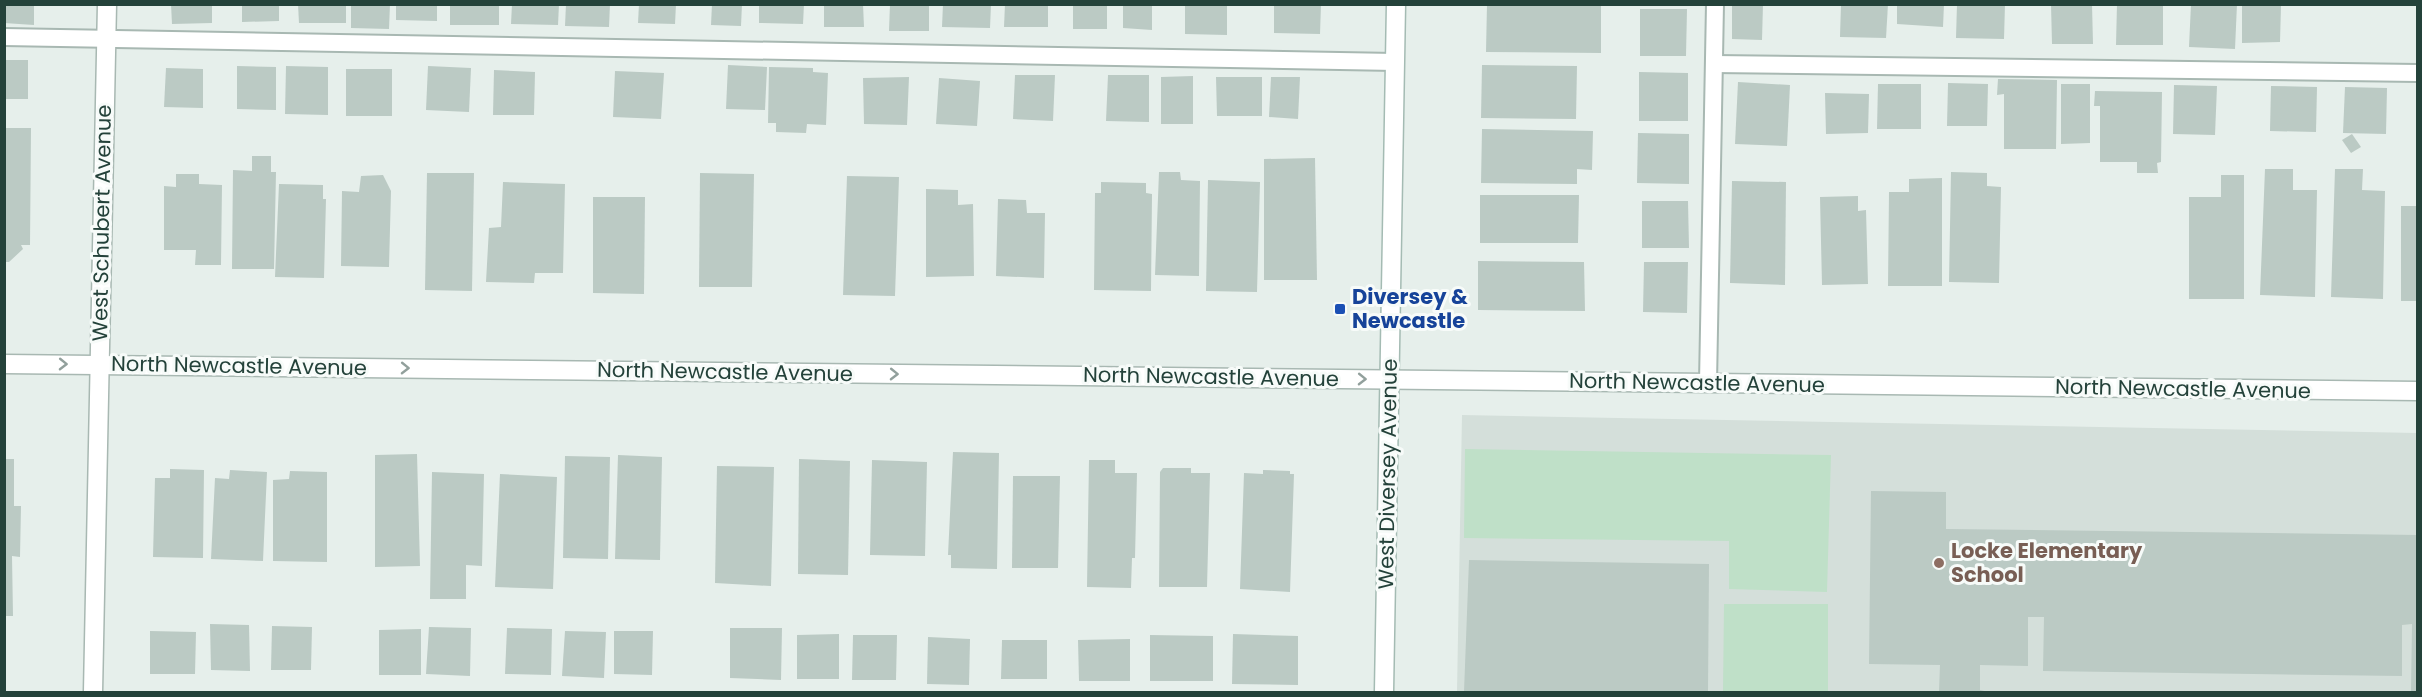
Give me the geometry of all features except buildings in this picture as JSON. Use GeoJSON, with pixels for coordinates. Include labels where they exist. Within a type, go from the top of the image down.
{"type":"FeatureCollection","features":[{"type":"Feature","properties":{"kind":"street","name":"West Schubert Avenue"},"geometry":{"type":"LineString","coordinates":[[93,693],[107,4]]}},
{"type":"Feature","properties":{"kind":"street","name":"West Diversey Avenue"},"geometry":{"type":"LineString","coordinates":[[1384,693],[1396,4]]}},
{"type":"Feature","properties":{"kind":"street","name":"North Newcastle Avenue"},"geometry":{"type":"LineString","coordinates":[[4,363],[2418,391]]}},
{"type":"Feature","properties":{"kind":"lane"},"geometry":{"type":"LineString","coordinates":[[1708,383],[1715,4]]}},
{"type":"Feature","properties":{"kind":"lane"},"geometry":{"type":"LineString","coordinates":[[4,37],[1395,62]]}},
{"type":"Feature","properties":{"kind":"lane"},"geometry":{"type":"LineString","coordinates":[[1714,64],[2418,73]]}},
{"type":"Feature","properties":{"kind":"shaded area","name":"Locke Elementary School"},"geometry":{"type":"Polygon","coordinates":[[[1462,415],[2417,433],[2417,692],[1457,692],[1462,415]]]}},
{"type":"Feature","properties":{"kind":"green space"},"geometry":{"type":"Polygon","coordinates":[[[1465,449],[1831,455],[1827,592],[1729,589],[1729,541],[1464,538],[1465,449]]]}},
{"type":"Feature","properties":{"kind":"green space"},"geometry":{"type":"Polygon","coordinates":[[[1724,604],[1828,604],[1828,692],[1723,692],[1724,604]]]}},
{"type":"Feature","properties":{"kind":"place","name":"Diversey & Newcastle"},"geometry":{"type":"Point","coordinates":[1340,309]}},
{"type":"Feature","properties":{"kind":"place","name":"Locke Elementary School"},"geometry":{"type":"Point","coordinates":[1939,563]}}]}
